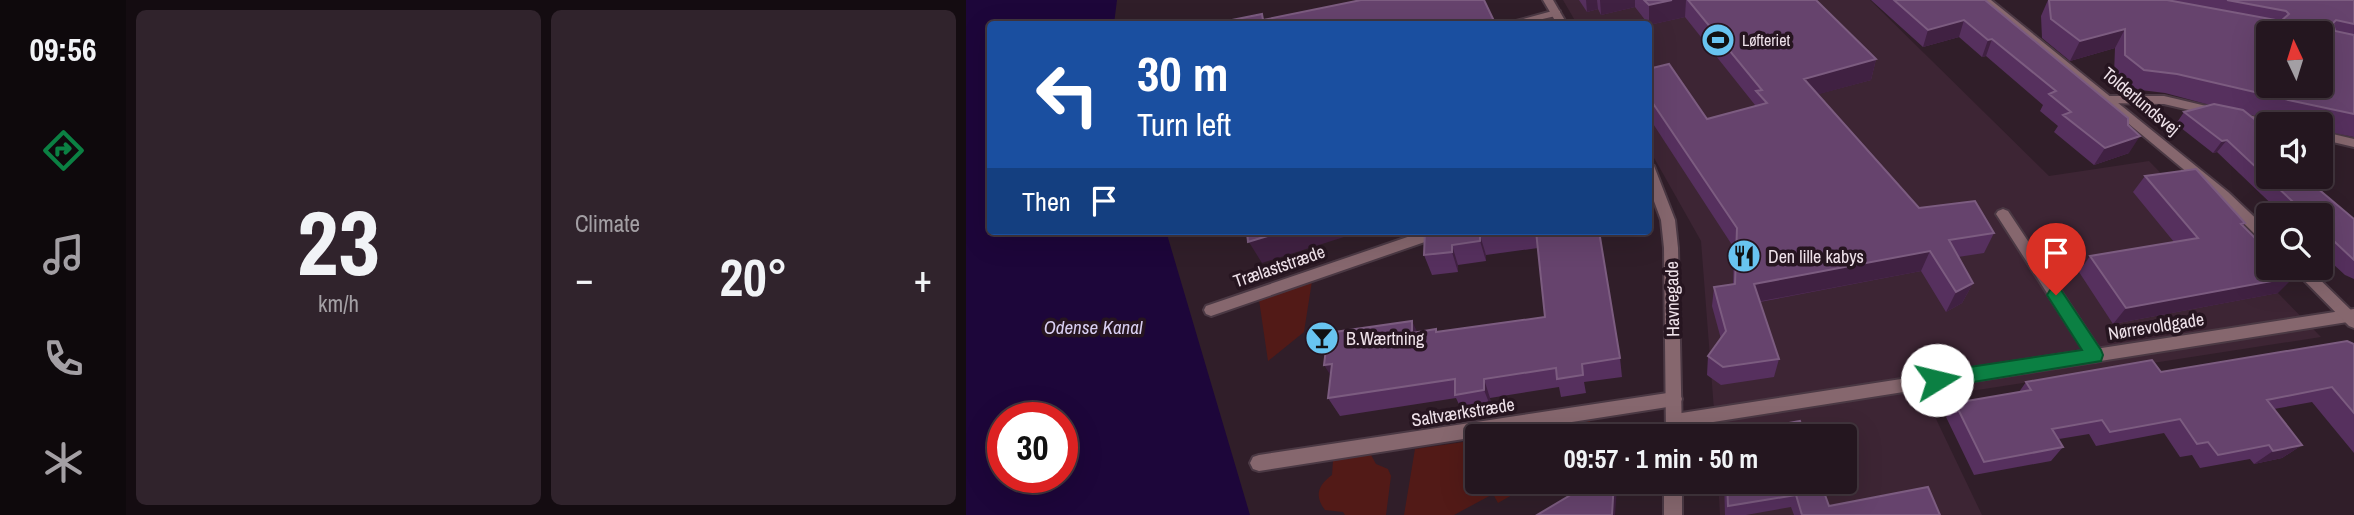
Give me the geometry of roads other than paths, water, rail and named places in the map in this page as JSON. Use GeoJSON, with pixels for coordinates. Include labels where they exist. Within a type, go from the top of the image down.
{"type":"FeatureCollection","features":[{"type":"Feature","properties":{"kind":"street"},"geometry":{"type":"LineString","coordinates":[[1548,0],[1560,21]]}},
{"type":"Feature","properties":{"kind":"street","name":"Tolderlundsvej"},"geometry":{"type":"LineString","coordinates":[[1985,0],[2223,195],[2256,227]]}},
{"type":"Feature","properties":{"kind":"street"},"geometry":{"type":"LineString","coordinates":[[1523,21],[1556,13]]}},
{"type":"Feature","properties":{"kind":"street"},"geometry":{"type":"LineString","coordinates":[[2109,100],[2164,100],[2256,120]]}},
{"type":"Feature","properties":{"kind":"street"},"geometry":{"type":"LineString","coordinates":[[2333,138],[2354,143]]}},
{"type":"Feature","properties":{"kind":"street","name":"Havnegade"},"geometry":{"type":"LineString","coordinates":[[1652,177],[1668,220],[1671,248],[1674,424]]}},
{"type":"Feature","properties":{"kind":"street"},"geometry":{"type":"LineString","coordinates":[[2003,214],[2095,355]]}},
{"type":"Feature","properties":{"kind":"street","name":"Trælaststræde"},"geometry":{"type":"LineString","coordinates":[[1211,310],[1428,235]]}},
{"type":"Feature","properties":{"kind":"street"},"geometry":{"type":"LineString","coordinates":[[2312,280],[2352,318]]}},
{"type":"Feature","properties":{"kind":"street","name":"Nørrevoldgade"},"geometry":{"type":"LineString","coordinates":[[1697,424],[2095,355],[2352,318]]}},
{"type":"Feature","properties":{"kind":"street","name":"Saltværkstræde"},"geometry":{"type":"LineString","coordinates":[[1259,463],[1674,399]]}},
{"type":"Feature","properties":{"kind":"street"},"geometry":{"type":"LineString","coordinates":[[1673,494],[1673,515]]}},
{"type":"Feature","properties":{"kind":"water","name":"Odense Kanal"},"geometry":{"type":"Polygon","coordinates":[[[966,0],[1117,0],[1114,21],[987,21],[987,235],[1167,235],[1250,515],[966,515],[966,0]]]}},
{"type":"Feature","properties":{"kind":"place","name":"Løfteriet"},"geometry":{"type":"Point","coordinates":[1718,40]}},
{"type":"Feature","properties":{"kind":"place","name":"Den lille kabys"},"geometry":{"type":"Point","coordinates":[1744,256]}},
{"type":"Feature","properties":{"kind":"place","name":"B.Wærtning"},"geometry":{"type":"Point","coordinates":[1322,338]}}]}
